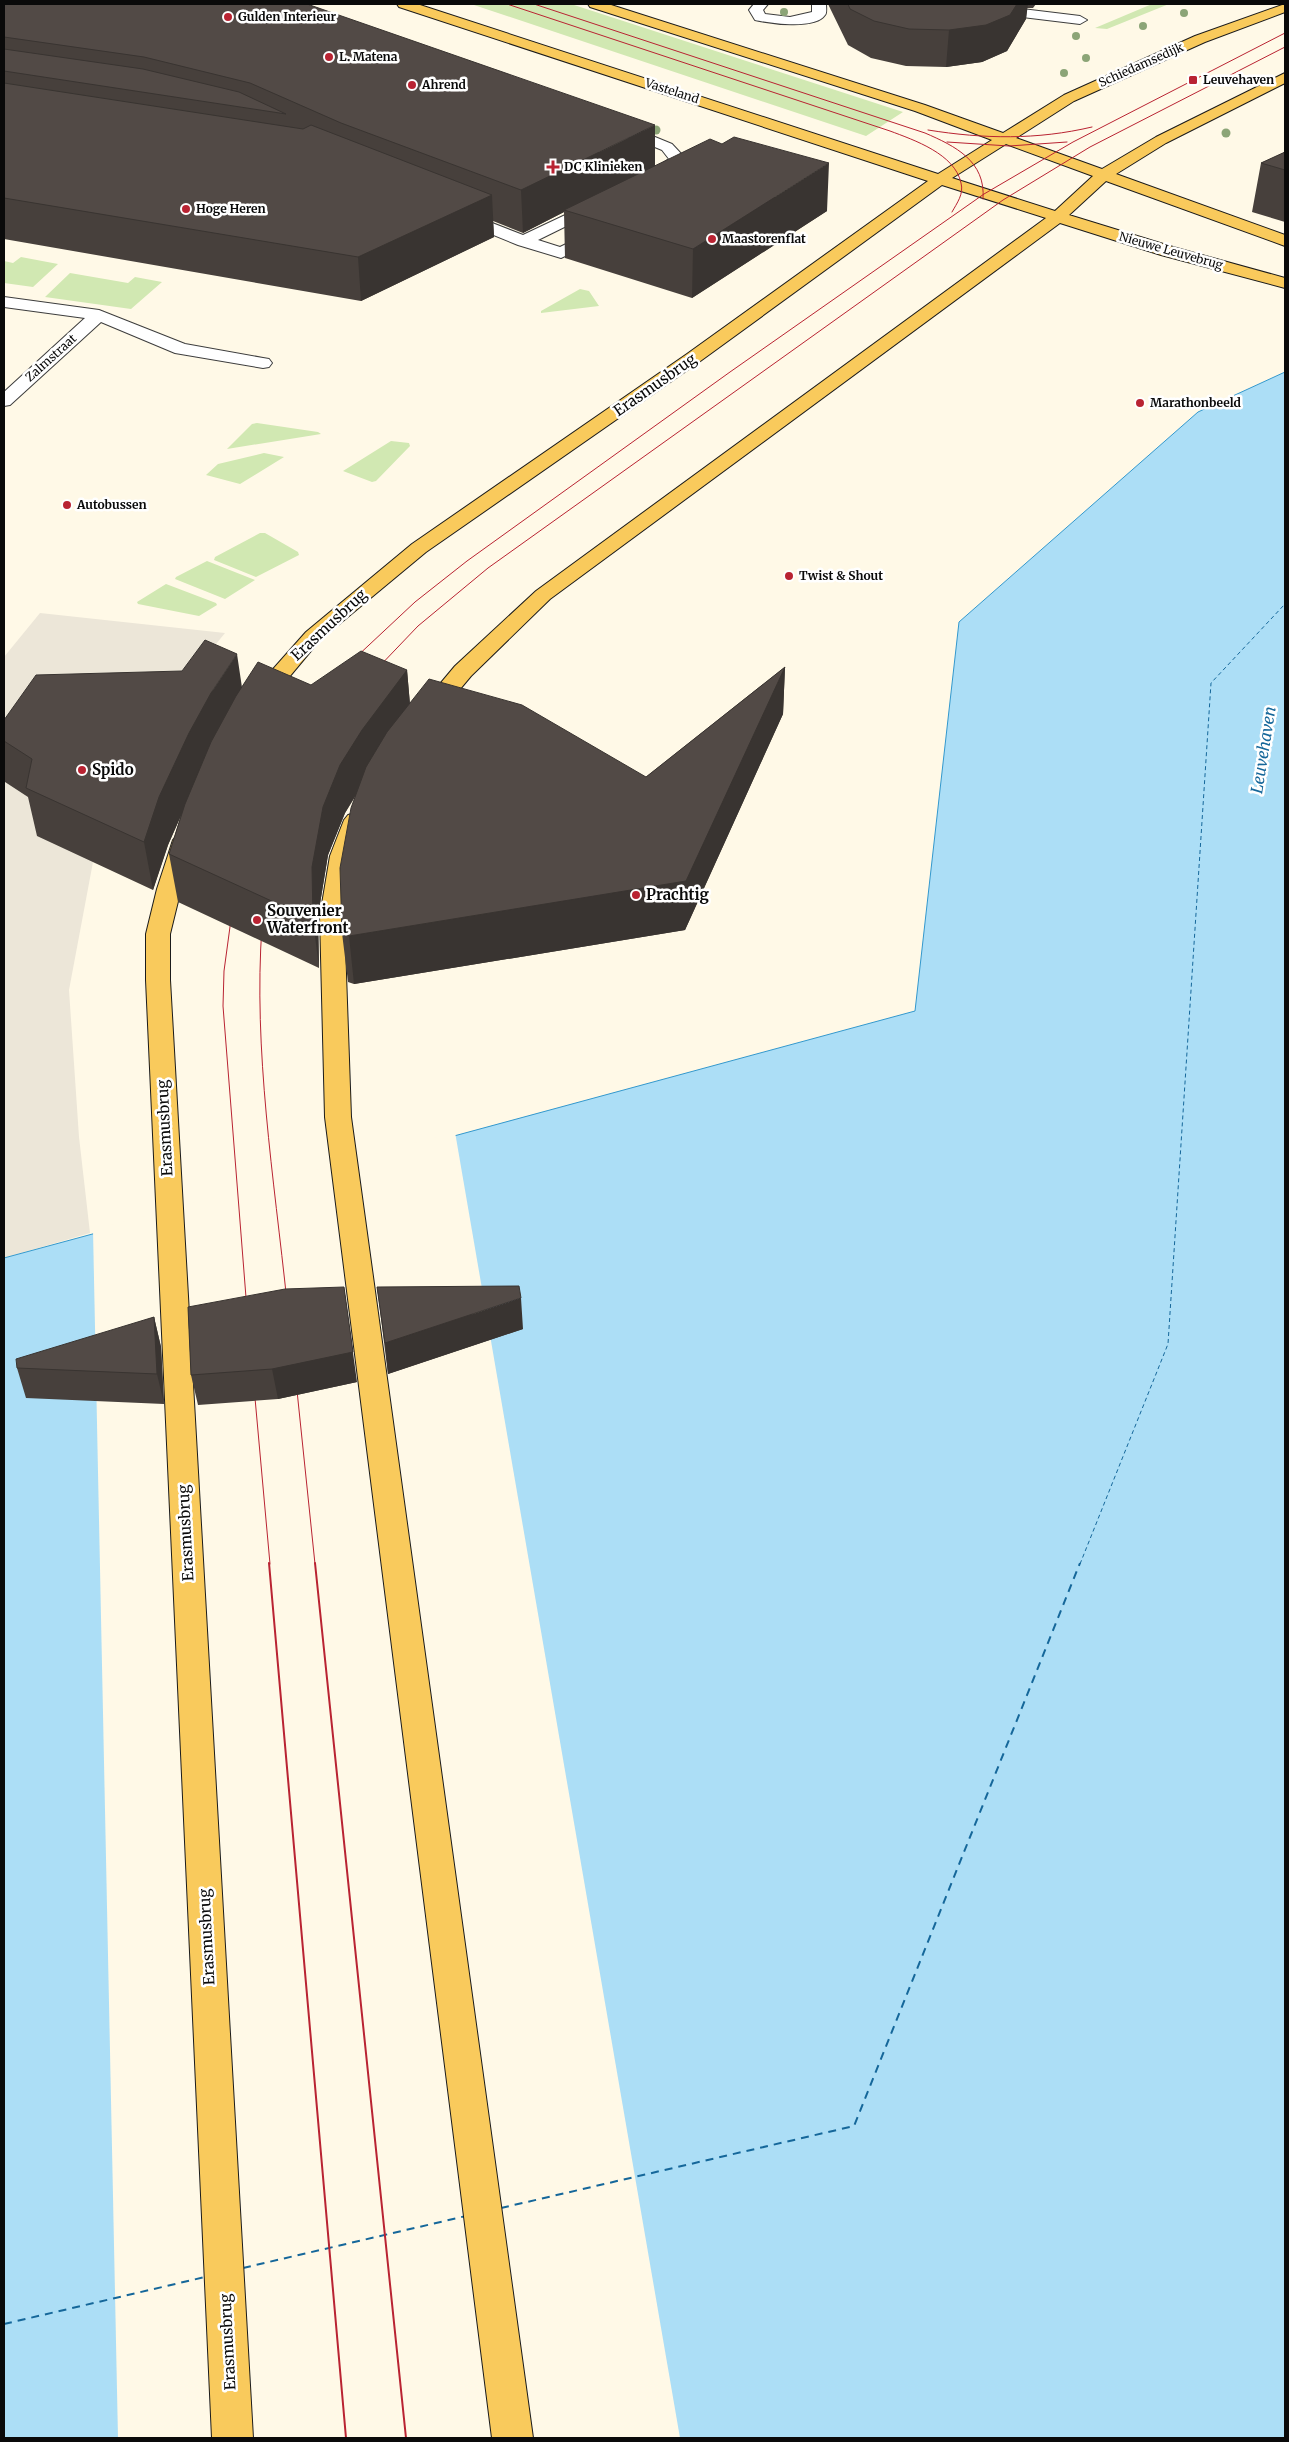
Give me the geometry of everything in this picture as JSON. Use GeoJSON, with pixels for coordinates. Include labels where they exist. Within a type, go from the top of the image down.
{"type":"FeatureCollection","features":[{"type":"Feature","properties":{"kind":"main road","name":"Vasteland"},"geometry":{"type":"LineString","coordinates":[[404,4],[1058,217]]}},
{"type":"Feature","properties":{"kind":"main road"},"geometry":{"type":"LineString","coordinates":[[595,4],[920,108],[1285,241]]}},
{"type":"Feature","properties":{"kind":"main road","name":"Schiedamsedijk"},"geometry":{"type":"LineString","coordinates":[[940,178],[1069,98],[1200,39],[1285,7]]}},
{"type":"Feature","properties":{"kind":"main road"},"geometry":{"type":"LineString","coordinates":[[413,732],[463,671],[543,595],[1058,217],[1103,175],[1174,133],[1285,77]]}},
{"type":"Feature","properties":{"kind":"main road","name":"Erasmusbrug"},"geometry":{"type":"LineString","coordinates":[[242,724],[260,697],[298,651],[362,594],[449,526],[693,358],[940,178]]}},
{"type":"Feature","properties":{"kind":"main road","name":"Nieuwe Leuvebrug"},"geometry":{"type":"LineString","coordinates":[[1058,217],[1167,251],[1285,282]]}},
{"type":"Feature","properties":{"kind":"main road"},"geometry":{"type":"LineString","coordinates":[[366,800],[358,814],[342,856],[332,916],[338,1117],[513,2438]]}},
{"type":"Feature","properties":{"kind":"main road","name":"Erasmusbrug"},"geometry":{"type":"LineString","coordinates":[[192,818],[176,865],[158,934],[158,980],[233,2438]]}},
{"type":"Feature","properties":{"kind":"street"},"geometry":{"type":"LineString","coordinates":[[762,4],[756,10],[760,17],[782,21],[819,14],[819,4]]}},
{"type":"Feature","properties":{"kind":"street"},"geometry":{"type":"LineString","coordinates":[[947,4],[1080,20]]}},
{"type":"Feature","properties":{"kind":"street"},"geometry":{"type":"LineString","coordinates":[[604,122],[667,147],[678,159],[669,168],[635,185]]}},
{"type":"Feature","properties":{"kind":"street"},"geometry":{"type":"LineString","coordinates":[[524,241],[610,198]]}},
{"type":"Feature","properties":{"kind":"street"},"geometry":{"type":"LineString","coordinates":[[444,210],[524,241],[561,252],[612,227]]}},
{"type":"Feature","properties":{"kind":"street"},"geometry":{"type":"LineString","coordinates":[[4,302],[99,315],[181,349],[263,363]]}},
{"type":"Feature","properties":{"kind":"street","name":"Zalmstraat"},"geometry":{"type":"LineString","coordinates":[[4,400],[99,315]]}},
{"type":"Feature","properties":{"kind":"green space"},"geometry":{"type":"Polygon","coordinates":[[[471,4],[571,4],[903,112],[866,136],[471,4]]]}},
{"type":"Feature","properties":{"kind":"green space"},"geometry":{"type":"Polygon","coordinates":[[[1152,4],[1169,4],[1107,29],[1095,28],[1152,4]]]}},
{"type":"Feature","properties":{"kind":"green space"},"geometry":{"type":"Polygon","coordinates":[[[21,257],[58,264],[33,287],[4,283],[4,261],[13,263],[21,257]]]}},
{"type":"Feature","properties":{"kind":"green space"},"geometry":{"type":"Polygon","coordinates":[[[70,273],[128,283],[135,277],[162,282],[131,309],[45,297],[70,273]]]}},
{"type":"Feature","properties":{"kind":"green space"},"geometry":{"type":"Polygon","coordinates":[[[580,289],[589,291],[599,306],[541,313],[541,311],[580,289]]]}},
{"type":"Feature","properties":{"kind":"green space"},"geometry":{"type":"Polygon","coordinates":[[[257,423],[321,434],[227,449],[252,424],[257,423]]]}},
{"type":"Feature","properties":{"kind":"green space"},"geometry":{"type":"Polygon","coordinates":[[[391,441],[409,443],[410,446],[376,481],[372,482],[343,471],[391,441]]]}},
{"type":"Feature","properties":{"kind":"green space"},"geometry":{"type":"Polygon","coordinates":[[[264,453],[284,457],[240,484],[206,475],[218,464],[264,453]]]}},
{"type":"Feature","properties":{"kind":"green space"},"geometry":{"type":"Polygon","coordinates":[[[260,533],[265,533],[298,552],[299,555],[256,577],[214,560],[215,557],[260,533]]]}},
{"type":"Feature","properties":{"kind":"green space"},"geometry":{"type":"Polygon","coordinates":[[[207,561],[255,580],[225,599],[175,579],[207,561]]]}},
{"type":"Feature","properties":{"kind":"green space"},"geometry":{"type":"Polygon","coordinates":[[[166,584],[217,605],[199,616],[138,604],[137,602],[166,584]]]}},
{"type":"Feature","properties":{"kind":"shaded area"},"geometry":{"type":"Polygon","coordinates":[[[40,613],[225,633],[155,719],[43,806],[93,862],[69,990],[79,1137],[90,1233],[4,1258],[4,657],[40,613]]]}},
{"type":"Feature","properties":{"kind":"water"},"geometry":{"type":"Polygon","coordinates":[[[1285,372],[1285,2438],[4,2438],[4,1258],[915,1011],[959,622],[1198,412],[1285,372]]]}},
{"type":"Feature","properties":{"kind":"pier"},"geometry":{"type":"Polygon","coordinates":[[[455,1132],[680,2438],[118,2438],[93,1230],[455,1132]]]}},
{"type":"Feature","properties":{"kind":"building"},"geometry":{"type":"Polygon","coordinates":[[[4,4],[307,4],[655,125],[521,190],[341,123],[250,83],[144,57],[4,37],[4,4]]]}},
{"type":"Feature","properties":{"kind":"building"},"geometry":{"type":"Polygon","coordinates":[[[848,4],[1017,4],[1010,15],[986,25],[949,30],[909,29],[874,21],[850,9],[848,4]]]}},
{"type":"Feature","properties":{"kind":"building"},"geometry":{"type":"Polygon","coordinates":[[[4,49],[143,69],[239,92],[286,114],[4,71],[4,49]]]}},
{"type":"Feature","properties":{"kind":"building"},"geometry":{"type":"Polygon","coordinates":[[[4,83],[303,129],[311,125],[492,195],[358,257],[4,198],[4,83]]]}},
{"type":"Feature","properties":{"kind":"building"},"geometry":{"type":"Polygon","coordinates":[[[734,137],[829,163],[693,249],[564,210],[710,139],[722,144],[734,137]]]}},
{"type":"Feature","properties":{"kind":"building"},"geometry":{"type":"Polygon","coordinates":[[[1285,152],[1285,170],[1261,163],[1285,152]]]}},
{"type":"Feature","properties":{"kind":"building"},"geometry":{"type":"Polygon","coordinates":[[[205,640],[237,654],[211,693],[189,733],[159,797],[144,842],[26,788],[32,759],[4,741],[4,720],[36,675],[182,671],[205,640]]]}},
{"type":"Feature","properties":{"kind":"building"},"geometry":{"type":"Polygon","coordinates":[[[361,651],[407,670],[362,730],[340,765],[323,807],[312,867],[313,920],[169,854],[185,804],[211,742],[236,696],[258,662],[311,685],[361,651]]]}},
{"type":"Feature","properties":{"kind":"building"},"geometry":{"type":"Polygon","coordinates":[[[785,667],[686,881],[349,936],[342,933],[340,868],[351,808],[366,767],[387,732],[429,679],[522,705],[646,777],[785,667]]]}},
{"type":"Feature","properties":{"kind":"building"},"geometry":{"type":"Polygon","coordinates":[[[519,1286],[521,1298],[385,1343],[377,1287],[519,1286]]]}},
{"type":"Feature","properties":{"kind":"building"},"geometry":{"type":"Polygon","coordinates":[[[344,1287],[353,1352],[272,1369],[191,1375],[188,1307],[285,1289],[344,1287]]]}},
{"type":"Feature","properties":{"kind":"building"},"geometry":{"type":"Polygon","coordinates":[[[154,1317],[157,1374],[17,1368],[16,1359],[154,1317]]]}},
{"type":"Feature","properties":{"kind":"ferry route"},"geometry":{"type":"LineString","coordinates":[[1080,1564],[1168,1344],[1211,683],[1285,604]]}},
{"type":"Feature","properties":{"kind":"ferry route"},"geometry":{"type":"LineString","coordinates":[[501,2208],[854,2126],[1080,1563]]}},
{"type":"Feature","properties":{"kind":"ferry route"},"geometry":{"type":"LineString","coordinates":[[243,2268],[466,2216]]}},
{"type":"Feature","properties":{"kind":"ferry route"},"geometry":{"type":"LineString","coordinates":[[4,2324],[205,2277]]}},
{"type":"Feature","properties":{"kind":"tram line"},"geometry":{"type":"LineString","coordinates":[[507,4],[890,131],[921,144],[942,156],[957,173],[962,191],[952,212]]}},
{"type":"Feature","properties":{"kind":"tram line"},"geometry":{"type":"LineString","coordinates":[[534,4],[925,133],[947,143],[974,165],[983,186],[983,195]]}},
{"type":"Feature","properties":{"kind":"tram line"},"geometry":{"type":"LineString","coordinates":[[983,195],[1073,142],[1285,33]]}},
{"type":"Feature","properties":{"kind":"tram line"},"geometry":{"type":"LineString","coordinates":[[375,671],[418,626],[488,568],[1003,200],[1090,147],[1285,47]]}},
{"type":"Feature","properties":{"kind":"tram line"},"geometry":{"type":"LineString","coordinates":[[928,130],[1010,137],[1051,134],[1092,127]]}},
{"type":"Feature","properties":{"kind":"tram line"},"geometry":{"type":"LineString","coordinates":[[947,142],[1009,146],[1067,142]]}},
{"type":"Feature","properties":{"kind":"tram line"},"geometry":{"type":"LineString","coordinates":[[353,660],[415,602],[467,561],[730,372],[983,195]]}},
{"type":"Feature","properties":{"kind":"tram line"},"geometry":{"type":"LineString","coordinates":[[983,195],[983,199]]}},
{"type":"Feature","properties":{"kind":"tram line"},"geometry":{"type":"LineString","coordinates":[[232,912],[224,971],[223,1006],[247,1310]]}},
{"type":"Feature","properties":{"kind":"tram line"},"geometry":{"type":"LineString","coordinates":[[262,926],[260,1020],[266,1114],[287,1302]]}},
{"type":"Feature","properties":{"kind":"tram line"},"geometry":{"type":"LineString","coordinates":[[296,1381],[315,1564]]}},
{"type":"Feature","properties":{"kind":"tram line"},"geometry":{"type":"LineString","coordinates":[[254,1387],[270,1564]]}},
{"type":"Feature","properties":{"kind":"tram line"},"geometry":{"type":"LineString","coordinates":[[269,1563],[346,2438]]}},
{"type":"Feature","properties":{"kind":"tram line"},"geometry":{"type":"LineString","coordinates":[[315,1563],[406,2438]]}},
{"type":"Feature","properties":{"kind":"place","name":"Gulden Interieur"},"geometry":{"type":"Point","coordinates":[228,17]}},
{"type":"Feature","properties":{"kind":"place","name":"L. Matena"},"geometry":{"type":"Point","coordinates":[329,57]}},
{"type":"Feature","properties":{"kind":"place","name":"Leuvehaven"},"geometry":{"type":"Point","coordinates":[1193,80]}},
{"type":"Feature","properties":{"kind":"place","name":"Ahrend"},"geometry":{"type":"Point","coordinates":[412,85]}},
{"type":"Feature","properties":{"kind":"place","name":"DC Klinieken"},"geometry":{"type":"Point","coordinates":[553,167]}},
{"type":"Feature","properties":{"kind":"place","name":"Hoge Heren"},"geometry":{"type":"Point","coordinates":[186,209]}},
{"type":"Feature","properties":{"kind":"place","name":"Maastorenflat"},"geometry":{"type":"Point","coordinates":[712,239]}},
{"type":"Feature","properties":{"kind":"place","name":"Marathonbeeld"},"geometry":{"type":"Point","coordinates":[1140,403]}},
{"type":"Feature","properties":{"kind":"place","name":"Autobussen"},"geometry":{"type":"Point","coordinates":[67,505]}},
{"type":"Feature","properties":{"kind":"place","name":"Twist & Shout"},"geometry":{"type":"Point","coordinates":[789,576]}},
{"type":"Feature","properties":{"kind":"place","name":"Spido"},"geometry":{"type":"Point","coordinates":[82,770]}},
{"type":"Feature","properties":{"kind":"place","name":"Prachtig"},"geometry":{"type":"Point","coordinates":[636,895]}},
{"type":"Feature","properties":{"kind":"place","name":"Souvenier Waterfront"},"geometry":{"type":"Point","coordinates":[257,920]}}]}
